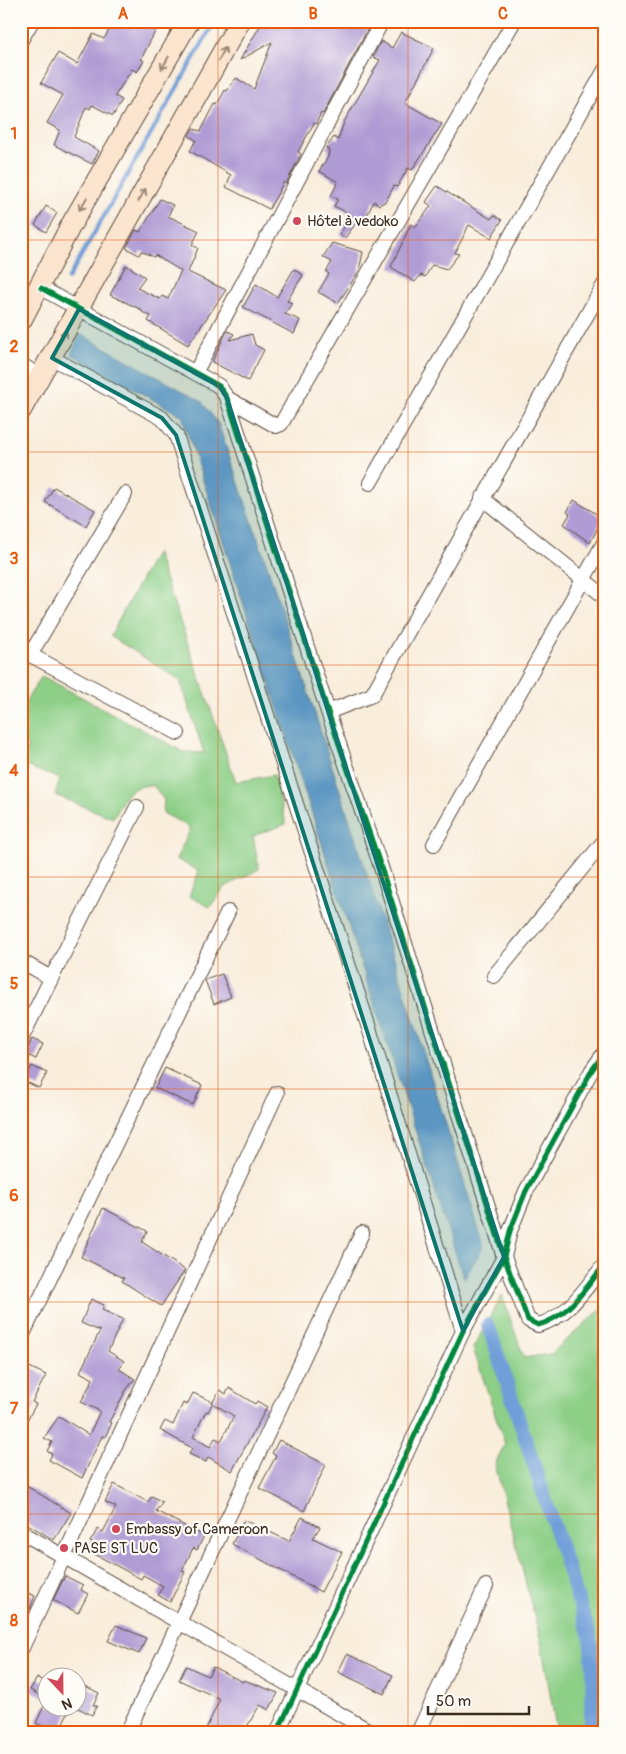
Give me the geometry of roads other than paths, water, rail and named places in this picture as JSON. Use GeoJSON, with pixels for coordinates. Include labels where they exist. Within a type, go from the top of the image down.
{"type":"FeatureCollection","features":[{"type":"Feature","properties":{"kind":"street"},"geometry":{"type":"LineString","coordinates":[[21,40],[32,21]]}},
{"type":"Feature","properties":{"kind":"street"},"geometry":{"type":"LineString","coordinates":[[21,321],[41,288],[71,225],[189,21]]}},
{"type":"Feature","properties":{"kind":"street"},"geometry":{"type":"LineString","coordinates":[[21,410],[52,358],[240,21]]}},
{"type":"Feature","properties":{"kind":"street"},"geometry":{"type":"LineString","coordinates":[[195,373],[382,21]]}},
{"type":"Feature","properties":{"kind":"street"},"geometry":{"type":"LineString","coordinates":[[227,398],[276,426],[281,424],[514,21]]}},
{"type":"Feature","properties":{"kind":"street"},"geometry":{"type":"LineString","coordinates":[[370,483],[605,70]]}},
{"type":"Feature","properties":{"kind":"street"},"geometry":{"type":"LineString","coordinates":[[328,712],[372,695],[605,283]]}},
{"type":"Feature","properties":{"kind":"street"},"geometry":{"type":"LineString","coordinates":[[41,288],[220,386],[227,398],[328,712],[380,864],[504,1257],[528,1320],[538,1326],[561,1316],[572,1306],[605,1264]]}},
{"type":"Feature","properties":{"kind":"street"},"geometry":{"type":"LineString","coordinates":[[52,358],[162,418],[176,434],[368,1025],[463,1331]]}},
{"type":"Feature","properties":{"kind":"street"},"geometry":{"type":"LineString","coordinates":[[21,364],[40,377]]}},
{"type":"Feature","properties":{"kind":"street"},"geometry":{"type":"LineString","coordinates":[[125,494],[26,653],[178,733]]}},
{"type":"Feature","properties":{"kind":"street"},"geometry":{"type":"LineString","coordinates":[[482,498],[605,598]]}},
{"type":"Feature","properties":{"kind":"street"},"geometry":{"type":"LineString","coordinates":[[434,844],[605,541]]}},
{"type":"Feature","properties":{"kind":"street"},"geometry":{"type":"LineString","coordinates":[[21,1039],[136,807]]}},
{"type":"Feature","properties":{"kind":"street"},"geometry":{"type":"LineString","coordinates":[[494,976],[605,840]]}},
{"type":"Feature","properties":{"kind":"street"},"geometry":{"type":"LineString","coordinates":[[21,1338],[228,912]]}},
{"type":"Feature","properties":{"kind":"street"},"geometry":{"type":"LineString","coordinates":[[21,961],[52,978]]}},
{"type":"Feature","properties":{"kind":"street"},"geometry":{"type":"LineString","coordinates":[[277,1733],[463,1331],[504,1257],[510,1231],[526,1191],[592,1070],[605,1052]]}},
{"type":"Feature","properties":{"kind":"street"},"geometry":{"type":"LineString","coordinates":[[21,1650],[62,1557],[277,1093]]}},
{"type":"Feature","properties":{"kind":"street"},"geometry":{"type":"LineString","coordinates":[[127,1733],[362,1233]]}},
{"type":"Feature","properties":{"kind":"street"},"geometry":{"type":"LineString","coordinates":[[21,1532],[373,1733]]}},
{"type":"Feature","properties":{"kind":"street"},"geometry":{"type":"LineString","coordinates":[[418,1733],[486,1586]]}},
{"type":"Feature","properties":{"kind":"water"},"geometry":{"type":"Polygon","coordinates":[[[80,334],[201,401],[218,423],[267,565],[394,958],[484,1246],[464,1279],[182,416],[71,354],[80,334]]]}},
{"type":"Feature","properties":{"kind":"waterway"},"geometry":{"type":"LineString","coordinates":[[68,279],[215,21]]}},
{"type":"Feature","properties":{"kind":"waterway"},"geometry":{"type":"LineString","coordinates":[[488,1325],[590,1636],[593,1671],[590,1733]]}},
{"type":"Feature","properties":{"kind":"place","name":"Hôtel à vedoko"},"geometry":{"type":"Point","coordinates":[297,221]}},
{"type":"Feature","properties":{"kind":"place","name":"Embassy of Cameroon"},"geometry":{"type":"Point","coordinates":[116,1529]}},
{"type":"Feature","properties":{"kind":"place","name":"PASE ST LUC"},"geometry":{"type":"Point","coordinates":[64,1548]}}]}
